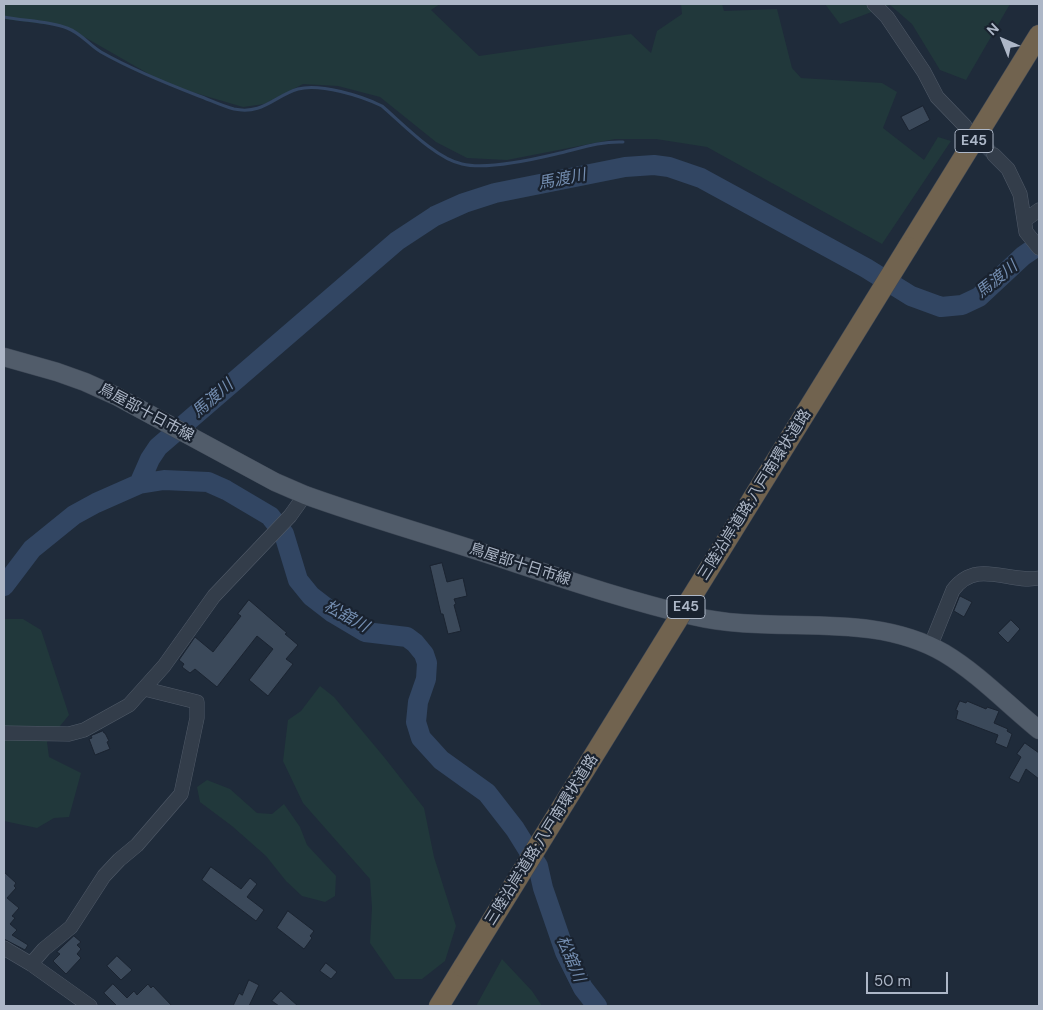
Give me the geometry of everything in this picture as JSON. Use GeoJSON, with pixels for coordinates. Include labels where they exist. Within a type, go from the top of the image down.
{"type":"FeatureCollection","features":[{"type":"Feature","properties":{"kind":"highway","name":"三陸沿岸道路;八戸南環状道路"},"geometry":{"type":"LineString","coordinates":[[439,1006],[1039,35]]}},
{"type":"Feature","properties":{"kind":"main road","name":"鳥屋部十日市線"},"geometry":{"type":"LineString","coordinates":[[4,357],[86,382],[116,396],[275,482],[305,495],[617,597],[726,622],[856,628],[881,631],[910,638],[944,653],[963,666],[1039,730]]}},
{"type":"Feature","properties":{"kind":"street"},"geometry":{"type":"LineString","coordinates":[[874,4],[886,17],[924,72],[936,97],[965,126]]}},
{"type":"Feature","properties":{"kind":"street"},"geometry":{"type":"LineString","coordinates":[[994,155],[1008,168],[1020,194],[1026,232],[1039,248]]}},
{"type":"Feature","properties":{"kind":"street"},"geometry":{"type":"LineString","coordinates":[[1025,220],[1039,210]]}},
{"type":"Feature","properties":{"kind":"street"},"geometry":{"type":"LineString","coordinates":[[4,733],[69,734],[84,730],[129,705],[164,666],[214,596],[288,519],[305,495]]}},
{"type":"Feature","properties":{"kind":"street"},"geometry":{"type":"LineString","coordinates":[[930,646],[953,590],[958,583],[966,578],[983,573],[1024,580],[1039,578]]}},
{"type":"Feature","properties":{"kind":"street"},"geometry":{"type":"LineString","coordinates":[[31,964],[44,949],[71,927],[104,876],[137,845],[181,794],[197,718],[197,702],[144,689]]}},
{"type":"Feature","properties":{"kind":"street"},"geometry":{"type":"LineString","coordinates":[[4,948],[31,964],[90,1006]]}},
{"type":"Feature","properties":{"kind":"green space"},"geometry":{"type":"Polygon","coordinates":[[[4,4],[440,4],[431,10],[479,56],[631,34],[651,53],[657,31],[682,14],[681,4],[722,4],[724,11],[777,9],[792,68],[801,78],[882,83],[897,92],[883,128],[924,160],[938,137],[951,141],[882,244],[707,147],[656,139],[615,139],[507,160],[467,158],[436,142],[380,97],[338,86],[303,84],[264,104],[243,107],[168,85],[67,27],[4,19],[4,4]]]}},
{"type":"Feature","properties":{"kind":"green space"},"geometry":{"type":"Polygon","coordinates":[[[825,4],[1010,4],[966,80],[940,70],[912,24],[890,5],[840,24],[825,4]]]}},
{"type":"Feature","properties":{"kind":"green space"},"geometry":{"type":"Polygon","coordinates":[[[4,619],[23,619],[41,630],[69,715],[47,742],[49,757],[81,773],[69,817],[54,818],[37,828],[4,821],[4,619]]]}},
{"type":"Feature","properties":{"kind":"green space"},"geometry":{"type":"Polygon","coordinates":[[[320,686],[334,697],[424,808],[434,857],[456,926],[445,961],[422,979],[395,979],[370,943],[372,908],[370,879],[303,803],[283,761],[288,720],[301,711],[320,686]]]}},
{"type":"Feature","properties":{"kind":"green space"},"geometry":{"type":"Polygon","coordinates":[[[207,780],[230,789],[257,813],[272,814],[284,804],[300,827],[307,845],[336,876],[335,896],[325,902],[302,896],[286,881],[266,856],[232,826],[200,802],[197,787],[207,780]]]}},
{"type":"Feature","properties":{"kind":"green space"},"geometry":{"type":"Polygon","coordinates":[[[502,959],[532,991],[542,1006],[476,1006],[502,959]]]}},
{"type":"Feature","properties":{"kind":"building"},"geometry":{"type":"Polygon","coordinates":[[[923,106],[930,120],[909,131],[901,117],[923,106]]]}},
{"type":"Feature","properties":{"kind":"building"},"geometry":{"type":"Polygon","coordinates":[[[442,563],[447,582],[463,578],[467,596],[454,599],[461,631],[448,634],[443,614],[441,614],[430,566],[442,563]]]}},
{"type":"Feature","properties":{"kind":"building"},"geometry":{"type":"Polygon","coordinates":[[[960,596],[972,602],[964,617],[954,611],[960,596]]]}},
{"type":"Feature","properties":{"kind":"building"},"geometry":{"type":"Polygon","coordinates":[[[249,600],[298,645],[286,659],[293,664],[268,696],[249,680],[273,649],[257,636],[217,687],[195,669],[190,673],[182,667],[184,664],[179,660],[195,637],[213,652],[241,616],[238,614],[249,600]]]}},
{"type":"Feature","properties":{"kind":"building"},"geometry":{"type":"Polygon","coordinates":[[[1011,620],[1020,629],[1008,643],[998,633],[1011,620]]]}},
{"type":"Feature","properties":{"kind":"building"},"geometry":{"type":"Polygon","coordinates":[[[960,701],[966,703],[967,701],[986,709],[987,707],[999,711],[994,723],[1008,729],[1007,731],[1012,734],[1007,748],[995,743],[998,735],[956,719],[958,711],[956,710],[960,701]]]}},
{"type":"Feature","properties":{"kind":"building"},"geometry":{"type":"Polygon","coordinates":[[[103,731],[109,741],[107,742],[110,749],[95,755],[89,739],[92,738],[91,736],[103,731]]]}},
{"type":"Feature","properties":{"kind":"building"},"geometry":{"type":"Polygon","coordinates":[[[1025,743],[1039,753],[1039,779],[1026,769],[1019,783],[1009,778],[1021,757],[1017,754],[1025,743]]]}},
{"type":"Feature","properties":{"kind":"building"},"geometry":{"type":"Polygon","coordinates":[[[211,867],[241,889],[250,878],[257,884],[247,897],[264,910],[256,921],[202,880],[211,867]]]}},
{"type":"Feature","properties":{"kind":"building"},"geometry":{"type":"Polygon","coordinates":[[[4,872],[16,883],[14,886],[16,888],[7,898],[19,908],[12,916],[15,918],[10,924],[17,930],[12,935],[28,945],[25,950],[4,939],[4,872]]]}},
{"type":"Feature","properties":{"kind":"building"},"geometry":{"type":"Polygon","coordinates":[[[288,911],[314,931],[310,936],[312,938],[304,949],[277,928],[288,911]]]}},
{"type":"Feature","properties":{"kind":"building"},"geometry":{"type":"Polygon","coordinates":[[[74,936],[81,942],[77,945],[81,949],[77,954],[81,958],[66,974],[53,961],[60,954],[57,952],[74,936]]]}},
{"type":"Feature","properties":{"kind":"building"},"geometry":{"type":"Polygon","coordinates":[[[117,956],[132,970],[121,980],[107,966],[117,956]]]}},
{"type":"Feature","properties":{"kind":"building"},"geometry":{"type":"Polygon","coordinates":[[[326,963],[337,972],[331,979],[320,971],[326,963]]]}},
{"type":"Feature","properties":{"kind":"building"},"geometry":{"type":"Polygon","coordinates":[[[249,980],[259,985],[249,1006],[233,1006],[239,993],[242,995],[249,980]]]}},
{"type":"Feature","properties":{"kind":"building"},"geometry":{"type":"Polygon","coordinates":[[[113,984],[127,998],[134,991],[137,995],[148,984],[151,988],[153,986],[172,1006],[117,1006],[104,993],[113,984]]]}},
{"type":"Feature","properties":{"kind":"building"},"geometry":{"type":"Polygon","coordinates":[[[281,991],[298,1006],[279,1006],[272,1001],[281,991]]]}},
{"type":"Feature","properties":{"kind":"waterway"},"geometry":{"type":"LineString","coordinates":[[4,17],[44,22],[67,28],[77,33],[101,52],[125,65],[234,109],[244,110],[261,107],[290,92],[307,88],[329,89],[364,98],[382,106],[409,131],[441,155],[462,164],[472,166],[509,164],[597,144],[623,142]]}},
{"type":"Feature","properties":{"kind":"waterway","name":"馬渡川"},"geometry":{"type":"LineString","coordinates":[[139,484],[150,459],[158,447],[397,241],[435,216],[464,203],[495,193],[625,167],[654,165],[669,167],[701,178],[866,268],[911,296],[941,307],[962,305],[979,297],[1023,256],[1039,245]]}},
{"type":"Feature","properties":{"kind":"waterway","name":"松舘川"},"geometry":{"type":"LineString","coordinates":[[4,586],[32,549],[74,515],[139,484],[164,480],[208,482],[226,490],[270,516],[284,534],[298,580],[311,596],[333,613],[365,632],[407,637],[424,654],[427,663],[426,679],[418,702],[416,722],[421,738],[441,760],[487,793],[515,829],[538,866],[543,888],[565,952],[583,988],[597,1006]]}},
{"type":"Feature","properties":{"kind":"tunnel"},"geometry":{"type":"LineString","coordinates":[[971,132],[994,155]]}}]}
